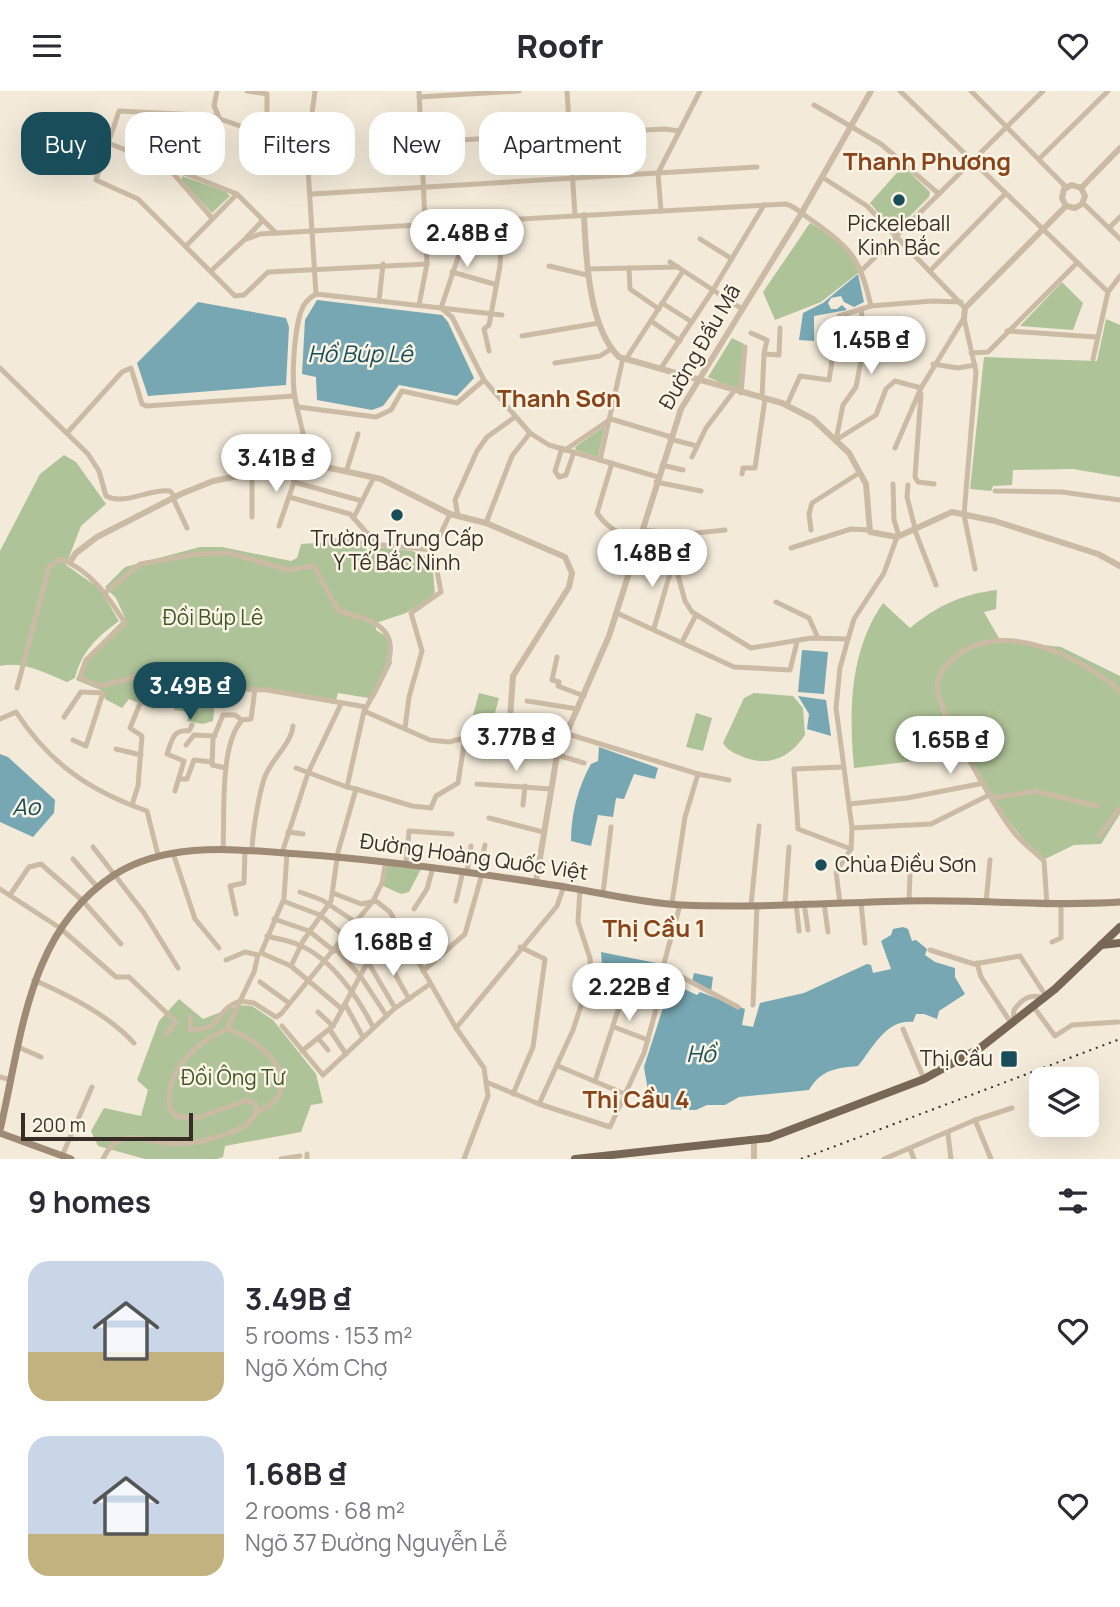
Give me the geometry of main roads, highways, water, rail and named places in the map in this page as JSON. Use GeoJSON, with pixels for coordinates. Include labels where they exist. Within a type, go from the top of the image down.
{"type":"FeatureCollection","features":[{"type":"Feature","properties":{"kind":"main road","name":"Đường Hoàng Quốc Việt"},"geometry":{"type":"LineString","coordinates":[[0,1131],[34,980],[60,928],[83,901],[115,875],[158,855],[223,850],[386,861],[676,904],[909,901],[1061,906],[1120,901]]}},
{"type":"Feature","properties":{"kind":"main road"},"geometry":{"type":"LineString","coordinates":[[575,1159],[754,1140],[795,1129],[924,1079],[980,1048],[1045,997],[1120,927]]}},
{"type":"Feature","properties":{"kind":"main road"},"geometry":{"type":"LineString","coordinates":[[1101,945],[1120,943]]}},
{"type":"Feature","properties":{"kind":"main road"},"geometry":{"type":"LineString","coordinates":[[0,1131],[71,1159]]}},
{"type":"Feature","properties":{"kind":"water"},"geometry":{"type":"Polygon","coordinates":[[[858,274],[864,302],[854,307],[844,302],[841,296],[831,298],[828,303],[831,309],[842,305],[847,310],[814,316],[814,341],[799,340],[803,313],[823,303],[858,274]]]}},
{"type":"Feature","properties":{"kind":"water","name":"Hồ Búp Lê"},"geometry":{"type":"Polygon","coordinates":[[[317,300],[442,315],[448,322],[474,378],[457,396],[399,385],[383,406],[372,410],[317,400],[316,377],[302,374],[305,320],[317,300]]]}},
{"type":"Feature","properties":{"kind":"water","name":"Hồ Búp Lê"},"geometry":{"type":"Polygon","coordinates":[[[198,302],[286,318],[289,327],[286,385],[148,396],[137,363],[198,302]]]}},
{"type":"Feature","properties":{"kind":"water"},"geometry":{"type":"Polygon","coordinates":[[[802,650],[828,652],[824,694],[798,692],[802,650]]]}},
{"type":"Feature","properties":{"kind":"water"},"geometry":{"type":"Polygon","coordinates":[[[798,696],[826,700],[831,736],[807,729],[809,714],[798,696]]]}},
{"type":"Feature","properties":{"kind":"water"},"geometry":{"type":"Polygon","coordinates":[[[599,747],[658,768],[655,779],[634,774],[624,799],[616,798],[613,817],[598,815],[591,846],[571,841],[571,831],[579,791],[591,764],[598,761],[599,747]]]}},
{"type":"Feature","properties":{"kind":"water","name":"Ao"},"geometry":{"type":"Polygon","coordinates":[[[0,754],[8,757],[55,800],[54,813],[33,837],[0,822],[0,754]]]}},
{"type":"Feature","properties":{"kind":"water","name":"Hồ"},"geometry":{"type":"Polygon","coordinates":[[[893,929],[908,929],[912,941],[916,940],[927,949],[925,955],[935,962],[955,968],[955,977],[965,994],[939,1011],[937,1019],[916,1014],[913,1022],[895,1025],[881,1036],[858,1066],[829,1071],[818,1078],[809,1090],[739,1097],[725,1105],[707,1105],[696,1110],[650,1109],[654,1095],[648,1091],[644,1067],[671,983],[697,995],[700,992],[745,1009],[742,1025],[753,1027],[760,1003],[804,993],[867,964],[871,965],[873,973],[891,969],[881,941],[891,935],[893,929]]]}},
{"type":"Feature","properties":{"kind":"water"},"geometry":{"type":"Polygon","coordinates":[[[601,952],[661,964],[657,1002],[649,1000],[638,991],[634,993],[621,988],[621,980],[607,975],[609,968],[602,966],[601,952]]]}},
{"type":"Feature","properties":{"kind":"water"},"geometry":{"type":"Polygon","coordinates":[[[694,973],[713,977],[711,992],[692,982],[694,973]]]}},
{"type":"Feature","properties":{"kind":"railway"},"geometry":{"type":"LineString","coordinates":[[801,1159],[1120,1039]]}},
{"type":"Feature","properties":{"kind":"place","name":"Pickeleball Kinh Bắc"},"geometry":{"type":"Point","coordinates":[899,200]}},
{"type":"Feature","properties":{"kind":"place","name":"Trường Trung Cấp Y Tế Bắc Ninh"},"geometry":{"type":"Point","coordinates":[397,515]}},
{"type":"Feature","properties":{"kind":"place","name":"Chùa Điều Sơn"},"geometry":{"type":"Point","coordinates":[821,865]}},
{"type":"Feature","properties":{"kind":"place","name":"Thị Cầu"},"geometry":{"type":"Point","coordinates":[1009,1059]}},
{"type":"Feature","properties":{"kind":"district","name":"Thanh Phương"},"geometry":{"type":"Point","coordinates":[927,162]}},
{"type":"Feature","properties":{"kind":"district","name":"Thanh Sơn"},"geometry":{"type":"Point","coordinates":[559,399]}},
{"type":"Feature","properties":{"kind":"district","name":"Thị Cầu 1"},"geometry":{"type":"Point","coordinates":[654,929]}},
{"type":"Feature","properties":{"kind":"district","name":"Thị Cầu 4"},"geometry":{"type":"Point","coordinates":[636,1100]}},
{"type":"Feature","properties":{"kind":"park label","name":"Đồi Búp Lê"},"geometry":{"type":"Point","coordinates":[213,618]}},
{"type":"Feature","properties":{"kind":"park label","name":"Đồi Ông Tư"},"geometry":{"type":"Point","coordinates":[233,1078]}}]}
